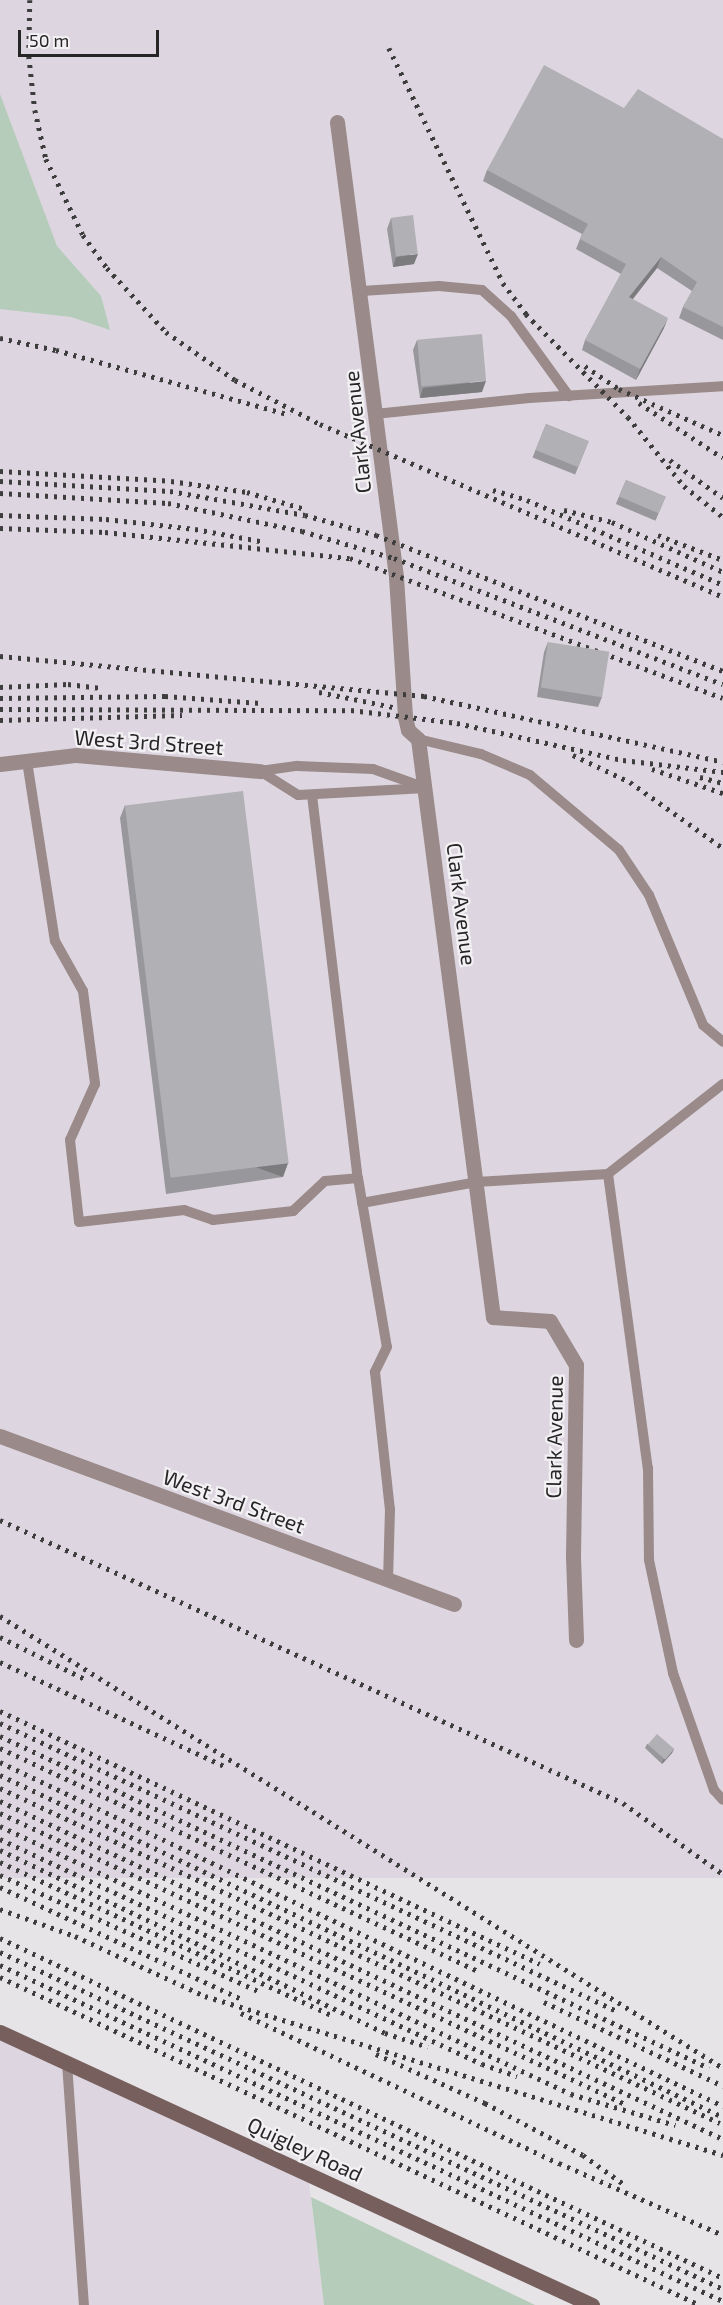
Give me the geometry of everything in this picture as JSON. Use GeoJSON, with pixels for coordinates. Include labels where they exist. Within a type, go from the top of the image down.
{"type":"FeatureCollection","features":[{"type":"Feature","properties":{"kind":"street","name":"Clark Avenue"},"geometry":{"type":"LineString","coordinates":[[337,122],[362,291],[396,577],[405,717],[408,730],[418,739],[426,788],[494,1317],[550,1321],[576,1365],[573,1557],[576,1640]]}},
{"type":"Feature","properties":{"kind":"street","name":"West 3rd Street"},"geometry":{"type":"LineString","coordinates":[[0,764],[76,754],[260,771]]}},
{"type":"Feature","properties":{"kind":"street","name":"West 3rd Street"},"geometry":{"type":"LineString","coordinates":[[0,1436],[454,1604]]}},
{"type":"Feature","properties":{"kind":"street","name":"Quigley Road"},"geometry":{"type":"LineString","coordinates":[[0,2032],[592,2305]]}},
{"type":"Feature","properties":{"kind":"lane"},"geometry":{"type":"LineString","coordinates":[[362,291],[440,286],[482,290],[511,316],[569,396]]}},
{"type":"Feature","properties":{"kind":"lane"},"geometry":{"type":"LineString","coordinates":[[375,414],[569,396],[723,386]]}},
{"type":"Feature","properties":{"kind":"lane"},"geometry":{"type":"LineString","coordinates":[[418,739],[481,754],[531,775],[619,850],[649,895],[704,1025],[723,1042]]}},
{"type":"Feature","properties":{"kind":"lane"},"geometry":{"type":"LineString","coordinates":[[27,761],[55,941],[83,991],[95,1084],[70,1140],[79,1222],[184,1210],[213,1220],[293,1211],[326,1181],[358,1178]]}},
{"type":"Feature","properties":{"kind":"lane","name":"West 3rd Street"},"geometry":{"type":"LineString","coordinates":[[260,771],[297,766],[373,769],[426,788]]}},
{"type":"Feature","properties":{"kind":"lane","name":"West 3rd Street"},"geometry":{"type":"LineString","coordinates":[[260,771],[298,795],[426,788]]}},
{"type":"Feature","properties":{"kind":"lane"},"geometry":{"type":"LineString","coordinates":[[312,795],[358,1178],[387,1347],[375,1372],[390,1509],[387,1579]]}},
{"type":"Feature","properties":{"kind":"lane"},"geometry":{"type":"LineString","coordinates":[[362,1203],[476,1182],[608,1174],[723,1084]]}},
{"type":"Feature","properties":{"kind":"lane"},"geometry":{"type":"LineString","coordinates":[[608,1174],[648,1468],[653,1582],[673,1673],[714,1790],[723,1800]]}},
{"type":"Feature","properties":{"kind":"lane"},"geometry":{"type":"LineString","coordinates":[[67,2063],[84,2305]]}},
{"type":"Feature","properties":{"kind":"shaded area"},"geometry":{"type":"Polygon","coordinates":[[[0,0],[723,0],[723,1878],[0,1878],[0,0]]]}},
{"type":"Feature","properties":{"kind":"shaded area"},"geometry":{"type":"Polygon","coordinates":[[[0,2032],[308,2174],[324,2305],[0,2305],[0,2032]]]}},
{"type":"Feature","properties":{"kind":"green space"},"geometry":{"type":"Polygon","coordinates":[[[0,94],[57,246],[101,296],[110,330],[71,317],[0,309],[0,94]]]}},
{"type":"Feature","properties":{"kind":"green space"},"geometry":{"type":"Polygon","coordinates":[[[311,2197],[535,2305],[324,2305],[311,2197]]]}},
{"type":"Feature","properties":{"kind":"building"},"geometry":{"type":"Polygon","coordinates":[[[544,65],[624,108],[638,89],[723,139],[723,327],[683,307],[697,282],[661,257],[629,297],[668,318],[640,369],[585,340],[626,264],[580,239],[588,224],[487,170],[544,65]]]}},
{"type":"Feature","properties":{"kind":"building"},"geometry":{"type":"Polygon","coordinates":[[[413,215],[418,254],[396,256],[391,218],[413,215]]]}},
{"type":"Feature","properties":{"kind":"building"},"geometry":{"type":"Polygon","coordinates":[[[482,334],[486,381],[421,386],[417,340],[482,334]]]}},
{"type":"Feature","properties":{"kind":"building"},"geometry":{"type":"Polygon","coordinates":[[[546,424],[589,441],[578,467],[536,450],[546,424]]]}},
{"type":"Feature","properties":{"kind":"building"},"geometry":{"type":"Polygon","coordinates":[[[626,480],[666,497],[659,513],[619,497],[626,480]]]}},
{"type":"Feature","properties":{"kind":"building"},"geometry":{"type":"Polygon","coordinates":[[[548,642],[609,652],[602,697],[541,687],[548,642]]]}},
{"type":"Feature","properties":{"kind":"building"},"geometry":{"type":"Polygon","coordinates":[[[243,791],[289,1163],[171,1178],[125,806],[243,791]]]}},
{"type":"Feature","properties":{"kind":"building"},"geometry":{"type":"Polygon","coordinates":[[[657,1734],[674,1749],[665,1760],[648,1745],[657,1734]]]}},
{"type":"Feature","properties":{"kind":"railway"},"geometry":{"type":"LineString","coordinates":[[30,0],[29,56],[35,110],[46,159],[83,235],[107,268],[166,332],[235,380],[320,424],[723,597]]}},
{"type":"Feature","properties":{"kind":"railway"},"geometry":{"type":"LineString","coordinates":[[389,48],[503,283],[526,314],[628,417],[684,486],[723,517]]}},
{"type":"Feature","properties":{"kind":"railway"},"geometry":{"type":"LineString","coordinates":[[0,338],[56,350],[290,415]]}},
{"type":"Feature","properties":{"kind":"railway"},"geometry":{"type":"LineString","coordinates":[[585,366],[619,389],[723,435]]}},
{"type":"Feature","properties":{"kind":"railway"},"geometry":{"type":"LineString","coordinates":[[639,403],[723,458]]}},
{"type":"Feature","properties":{"kind":"railway"},"geometry":{"type":"LineString","coordinates":[[670,460],[723,498]]}},
{"type":"Feature","properties":{"kind":"railway"},"geometry":{"type":"LineString","coordinates":[[0,471],[171,481],[247,492],[305,509]]}},
{"type":"Feature","properties":{"kind":"railway"},"geometry":{"type":"LineString","coordinates":[[0,481],[170,491],[305,515],[376,535],[723,671]]}},
{"type":"Feature","properties":{"kind":"railway"},"geometry":{"type":"LineString","coordinates":[[493,490],[527,500],[723,585]]}},
{"type":"Feature","properties":{"kind":"railway"},"geometry":{"type":"LineString","coordinates":[[0,493],[168,503],[302,531],[394,558],[723,684]]}},
{"type":"Feature","properties":{"kind":"railway"},"geometry":{"type":"LineString","coordinates":[[564,510],[612,522],[723,572]]}},
{"type":"Feature","properties":{"kind":"railway"},"geometry":{"type":"LineString","coordinates":[[0,515],[106,519],[195,529],[265,542]]}},
{"type":"Feature","properties":{"kind":"railway"},"geometry":{"type":"LineString","coordinates":[[0,528],[105,532],[350,558],[723,698]]}},
{"type":"Feature","properties":{"kind":"railway"},"geometry":{"type":"LineString","coordinates":[[658,535],[723,560]]}},
{"type":"Feature","properties":{"kind":"railway"},"geometry":{"type":"LineString","coordinates":[[0,656],[424,696],[723,762]]}},
{"type":"Feature","properties":{"kind":"railway"},"geometry":{"type":"LineString","coordinates":[[0,687],[68,684],[99,688]]}},
{"type":"Feature","properties":{"kind":"railway"},"geometry":{"type":"LineString","coordinates":[[319,692],[393,707]]}},
{"type":"Feature","properties":{"kind":"railway"},"geometry":{"type":"LineString","coordinates":[[0,698],[165,696],[261,703]]}},
{"type":"Feature","properties":{"kind":"railway"},"geometry":{"type":"LineString","coordinates":[[0,709],[351,710],[457,723],[623,760],[723,772]]}},
{"type":"Feature","properties":{"kind":"railway"},"geometry":{"type":"LineString","coordinates":[[0,720],[182,715]]}},
{"type":"Feature","properties":{"kind":"railway"},"geometry":{"type":"LineString","coordinates":[[573,755],[630,782],[723,848]]}},
{"type":"Feature","properties":{"kind":"railway"},"geometry":{"type":"LineString","coordinates":[[652,769],[723,793]]}},
{"type":"Feature","properties":{"kind":"railway"},"geometry":{"type":"LineString","coordinates":[[700,777],[723,783]]}},
{"type":"Feature","properties":{"kind":"railway"},"geometry":{"type":"LineString","coordinates":[[0,1520],[623,1803],[723,1874]]}},
{"type":"Feature","properties":{"kind":"railway"},"geometry":{"type":"LineString","coordinates":[[0,1616],[723,2068]]}},
{"type":"Feature","properties":{"kind":"railway"},"geometry":{"type":"LineString","coordinates":[[0,1637],[87,1680]]}},
{"type":"Feature","properties":{"kind":"railway"},"geometry":{"type":"LineString","coordinates":[[0,1662],[226,1767]]}},
{"type":"Feature","properties":{"kind":"railway"},"geometry":{"type":"LineString","coordinates":[[0,1711],[540,1964]]}},
{"type":"Feature","properties":{"kind":"railway"},"geometry":{"type":"LineString","coordinates":[[0,1723],[615,2010]]}},
{"type":"Feature","properties":{"kind":"railway"},"geometry":{"type":"LineString","coordinates":[[0,1736],[709,2068]]}},
{"type":"Feature","properties":{"kind":"railway"},"geometry":{"type":"LineString","coordinates":[[0,1748],[478,1971]]}},
{"type":"Feature","properties":{"kind":"railway"},"geometry":{"type":"LineString","coordinates":[[0,1762],[723,2106]]}},
{"type":"Feature","properties":{"kind":"railway"},"geometry":{"type":"LineString","coordinates":[[0,1775],[723,2117]]}},
{"type":"Feature","properties":{"kind":"railway"},"geometry":{"type":"LineString","coordinates":[[0,1788],[720,2123]]}},
{"type":"Feature","properties":{"kind":"railway"},"geometry":{"type":"LineString","coordinates":[[0,1801],[723,2139]]}},
{"type":"Feature","properties":{"kind":"railway"},"geometry":{"type":"LineString","coordinates":[[0,1813],[625,2104]]}},
{"type":"Feature","properties":{"kind":"railway"},"geometry":{"type":"LineString","coordinates":[[0,1826],[571,2094],[675,2125]]}},
{"type":"Feature","properties":{"kind":"railway"},"geometry":{"type":"LineString","coordinates":[[0,1839],[482,2064],[517,2076]]}},
{"type":"Feature","properties":{"kind":"railway"},"geometry":{"type":"LineString","coordinates":[[0,1850],[385,2033],[428,2047]]}},
{"type":"Feature","properties":{"kind":"railway"},"geometry":{"type":"LineString","coordinates":[[0,1862],[331,2015]]}},
{"type":"Feature","properties":{"kind":"railway"},"geometry":{"type":"LineString","coordinates":[[0,1875],[260,1992]]}},
{"type":"Feature","properties":{"kind":"railway"},"geometry":{"type":"LineString","coordinates":[[0,1887],[243,2000]]}},
{"type":"Feature","properties":{"kind":"railway"},"geometry":{"type":"LineString","coordinates":[[0,1909],[75,1936],[205,1996],[723,2155]]}},
{"type":"Feature","properties":{"kind":"railway"},"geometry":{"type":"LineString","coordinates":[[0,1938],[723,2278]]}},
{"type":"Feature","properties":{"kind":"railway"},"geometry":{"type":"LineString","coordinates":[[0,1952],[723,2289]]}},
{"type":"Feature","properties":{"kind":"railway"},"geometry":{"type":"LineString","coordinates":[[0,1965],[723,2301]]}},
{"type":"Feature","properties":{"kind":"railway"},"geometry":{"type":"LineString","coordinates":[[0,1977],[700,2305]]}},
{"type":"Feature","properties":{"kind":"railway"},"geometry":{"type":"LineString","coordinates":[[544,2002],[723,2086]]}},
{"type":"Feature","properties":{"kind":"railway"},"geometry":{"type":"LineString","coordinates":[[241,2013],[559,2163],[723,2235]]}},
{"type":"Feature","properties":{"kind":"railway"},"geometry":{"type":"LineString","coordinates":[[376,2054],[485,2103],[583,2155],[625,2185]]}}]}
